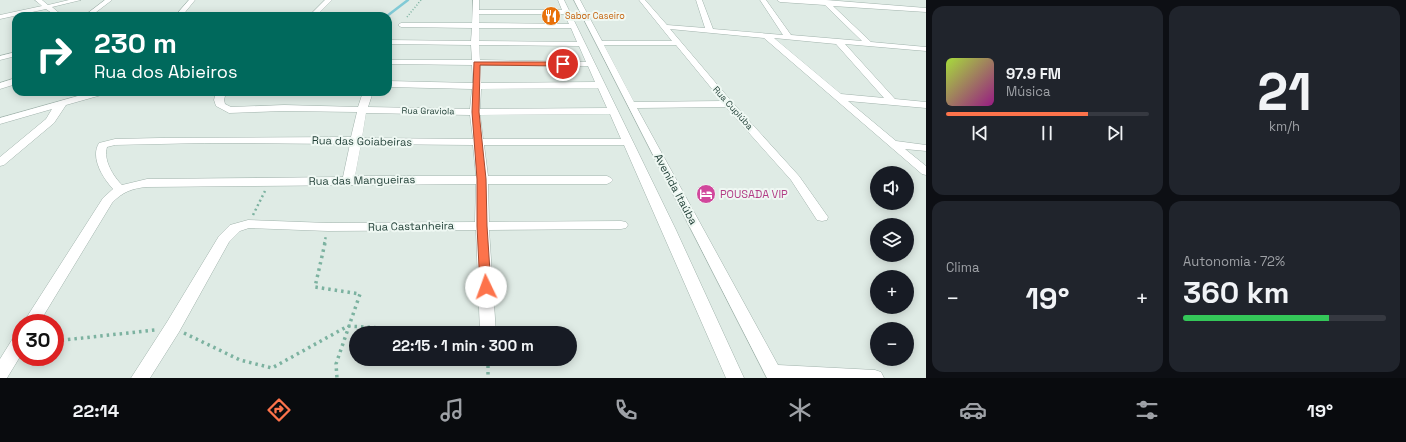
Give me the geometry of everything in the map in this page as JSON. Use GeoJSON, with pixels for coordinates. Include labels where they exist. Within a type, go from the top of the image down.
{"type":"FeatureCollection","features":[{"type":"Feature","properties":{"kind":"street"},"geometry":{"type":"LineString","coordinates":[[38,0],[54,12]]}},
{"type":"Feature","properties":{"kind":"street"},"geometry":{"type":"LineString","coordinates":[[24,12],[78,0]]}},
{"type":"Feature","properties":{"kind":"street"},"geometry":{"type":"LineString","coordinates":[[92,12],[109,0]]}},
{"type":"Feature","properties":{"kind":"street"},"geometry":{"type":"LineString","coordinates":[[182,12],[192,0]]}},
{"type":"Feature","properties":{"kind":"street"},"geometry":{"type":"LineString","coordinates":[[317,12],[329,0]]}},
{"type":"Feature","properties":{"kind":"street","name":"Avenida Itaúba"},"geometry":{"type":"LineString","coordinates":[[561,0],[669,230],[735,378]]}},
{"type":"Feature","properties":{"kind":"street","name":"Avenida Itaúba"},"geometry":{"type":"LineString","coordinates":[[577,0],[774,375]]}},
{"type":"Feature","properties":{"kind":"street","name":"Rua Cupiúba"},"geometry":{"type":"LineString","coordinates":[[642,0],[729,104],[795,178],[822,217]]}},
{"type":"Feature","properties":{"kind":"street"},"geometry":{"type":"LineString","coordinates":[[699,0],[710,31]]}},
{"type":"Feature","properties":{"kind":"street"},"geometry":{"type":"LineString","coordinates":[[763,0],[788,37]]}},
{"type":"Feature","properties":{"kind":"street"},"geometry":{"type":"LineString","coordinates":[[780,0],[926,10]]}},
{"type":"Feature","properties":{"kind":"street"},"geometry":{"type":"LineString","coordinates":[[886,0],[895,8]]}},
{"type":"Feature","properties":{"kind":"street"},"geometry":{"type":"LineString","coordinates":[[826,2],[869,44]]}},
{"type":"Feature","properties":{"kind":"street"},"geometry":{"type":"LineString","coordinates":[[488,326],[482,226],[482,179],[475,112],[477,63],[475,42],[475,6],[567,12]]}},
{"type":"Feature","properties":{"kind":"street"},"geometry":{"type":"LineString","coordinates":[[0,17],[12,14]]}},
{"type":"Feature","properties":{"kind":"street"},"geometry":{"type":"LineString","coordinates":[[401,25],[573,26]]}},
{"type":"Feature","properties":{"kind":"street"},"geometry":{"type":"LineString","coordinates":[[666,27],[926,49]]}},
{"type":"Feature","properties":{"kind":"street"},"geometry":{"type":"LineString","coordinates":[[767,36],[926,172]]}},
{"type":"Feature","properties":{"kind":"street"},"geometry":{"type":"LineString","coordinates":[[392,42],[582,44]]}},
{"type":"Feature","properties":{"kind":"street"},"geometry":{"type":"LineString","coordinates":[[839,42],[892,102]]}},
{"type":"Feature","properties":{"kind":"street"},"geometry":{"type":"LineString","coordinates":[[599,43],[678,43]]}},
{"type":"Feature","properties":{"kind":"street"},"geometry":{"type":"LineString","coordinates":[[0,58],[12,55]]}},
{"type":"Feature","properties":{"kind":"street"},"geometry":{"type":"LineString","coordinates":[[392,62],[591,64]]}},
{"type":"Feature","properties":{"kind":"street"},"geometry":{"type":"LineString","coordinates":[[0,86],[12,82]]}},
{"type":"Feature","properties":{"kind":"street"},"geometry":{"type":"LineString","coordinates":[[392,84],[603,88],[624,92]]}},
{"type":"Feature","properties":{"kind":"street"},"geometry":{"type":"LineString","coordinates":[[0,121],[89,96]]}},
{"type":"Feature","properties":{"kind":"street","name":"Rua Graviola"},"geometry":{"type":"LineString","coordinates":[[220,96],[221,106],[229,110],[272,108],[475,112],[613,111]]}},
{"type":"Feature","properties":{"kind":"street"},"geometry":{"type":"LineString","coordinates":[[348,180],[362,110],[367,96]]}},
{"type":"Feature","properties":{"kind":"street"},"geometry":{"type":"LineString","coordinates":[[839,97],[926,105]]}},
{"type":"Feature","properties":{"kind":"street"},"geometry":{"type":"LineString","coordinates":[[0,162],[50,121],[57,109],[62,104]]}},
{"type":"Feature","properties":{"kind":"street"},"geometry":{"type":"LineString","coordinates":[[631,105],[729,104]]}},
{"type":"Feature","properties":{"kind":"street","name":"Rua das Goiabeiras"},"geometry":{"type":"LineString","coordinates":[[119,189],[112,183],[105,170],[100,151],[101,146],[106,144],[131,141],[356,140],[628,142]]}},
{"type":"Feature","properties":{"kind":"street"},"geometry":{"type":"LineString","coordinates":[[894,144],[926,148]]}},
{"type":"Feature","properties":{"kind":"street","name":"Rua das Mangueiras"},"geometry":{"type":"LineString","coordinates":[[119,189],[146,183],[482,179],[606,180]]}},
{"type":"Feature","properties":{"kind":"street"},"geometry":{"type":"LineString","coordinates":[[38,314],[107,201],[119,189]]}},
{"type":"Feature","properties":{"kind":"street"},"geometry":{"type":"LineString","coordinates":[[140,378],[173,327],[224,240],[235,228],[248,224]]}},
{"type":"Feature","properties":{"kind":"street","name":"Rua Castanheira"},"geometry":{"type":"LineString","coordinates":[[248,224],[328,227],[621,225]]}},
{"type":"Feature","properties":{"kind":"street"},"geometry":{"type":"LineString","coordinates":[[0,374],[12,355]]}},
{"type":"Feature","properties":{"kind":"street"},"geometry":{"type":"LineString","coordinates":[[774,375],[875,378]]}},
{"type":"Feature","properties":{"kind":"path"},"geometry":{"type":"LineString","coordinates":[[401,25],[421,0]]}},
{"type":"Feature","properties":{"kind":"path"},"geometry":{"type":"LineString","coordinates":[[248,224],[270,182]]}},
{"type":"Feature","properties":{"kind":"path"},"geometry":{"type":"LineString","coordinates":[[328,227],[315,287],[360,294],[336,364],[337,378]]}},
{"type":"Feature","properties":{"kind":"path"},"geometry":{"type":"LineString","coordinates":[[64,340],[173,327],[240,360],[272,368],[348,326]]}},
{"type":"Feature","properties":{"kind":"path"},"geometry":{"type":"LineString","coordinates":[[488,366],[488,378]]}},
{"type":"Feature","properties":{"kind":"waterway"},"geometry":{"type":"LineString","coordinates":[[392,12],[408,0]]}},
{"type":"Feature","properties":{"kind":"place","name":"Sabor Caseiro"},"geometry":{"type":"Point","coordinates":[551,16]}},
{"type":"Feature","properties":{"kind":"place","name":"POUSADA VIP"},"geometry":{"type":"Point","coordinates":[706,194]}},
{"type":"Feature","properties":{"kind":"route"},"geometry":{"type":"LineString","coordinates":[[486,287],[482,226],[482,179],[475,112],[477,63],[563,64]]}}]}
